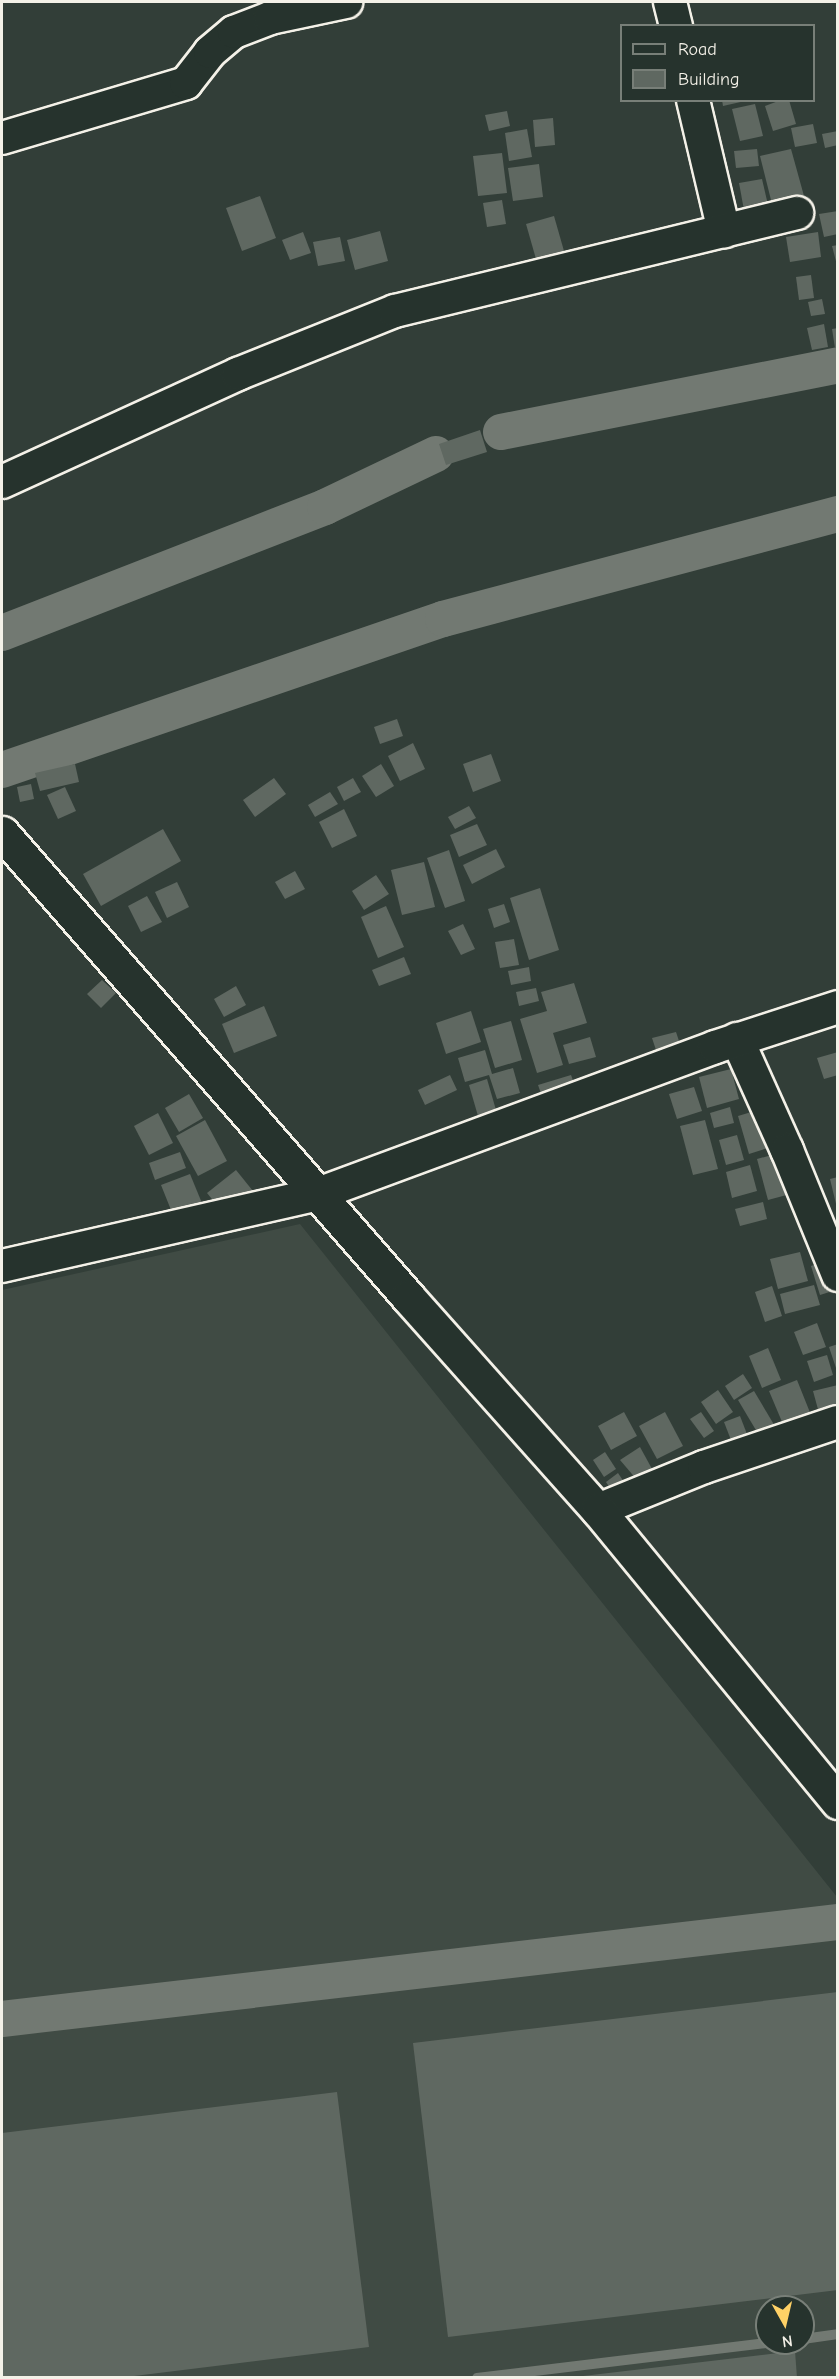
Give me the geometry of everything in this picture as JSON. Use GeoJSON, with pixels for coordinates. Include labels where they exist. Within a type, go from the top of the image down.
{"type":"FeatureCollection","features":[{"type":"Feature","properties":{"kind":"street"},"geometry":{"type":"LineString","coordinates":[[2,138],[186,83],[210,52],[234,32],[270,18],[346,2]]}},
{"type":"Feature","properties":{"kind":"street"},"geometry":{"type":"LineString","coordinates":[[670,2],[676,24]]}},
{"type":"Feature","properties":{"kind":"street"},"geometry":{"type":"LineString","coordinates":[[693,102],[724,231]]}},
{"type":"Feature","properties":{"kind":"street"},"geometry":{"type":"LineString","coordinates":[[2,482],[238,374],[395,311],[797,213]]}},
{"type":"Feature","properties":{"kind":"street"},"geometry":{"type":"LineString","coordinates":[[2,833],[598,1510],[837,1802]]}},
{"type":"Feature","properties":{"kind":"street"},"geometry":{"type":"LineString","coordinates":[[2,1266],[318,1194],[737,1039],[837,1007]]}},
{"type":"Feature","properties":{"kind":"street"},"geometry":{"type":"LineString","coordinates":[[737,1039],[787,1150],[837,1275]]}},
{"type":"Feature","properties":{"kind":"street"},"geometry":{"type":"LineString","coordinates":[[598,1510],[704,1467],[837,1422]]}},
{"type":"Feature","properties":{"kind":"shaded area"},"geometry":{"type":"Polygon","coordinates":[[[300,1224],[837,1897],[837,2377],[2,2377],[2,1290],[300,1224]]]}},
{"type":"Feature","properties":{"kind":"building"},"geometry":{"type":"Polygon","coordinates":[[[722,102],[741,102],[723,106],[722,102]]]}},
{"type":"Feature","properties":{"kind":"building"},"geometry":{"type":"Polygon","coordinates":[[[776,102],[790,102],[796,124],[773,131],[765,106],[776,102]]]}},
{"type":"Feature","properties":{"kind":"building"},"geometry":{"type":"Polygon","coordinates":[[[755,104],[763,136],[740,141],[732,109],[755,104]]]}},
{"type":"Feature","properties":{"kind":"building"},"geometry":{"type":"Polygon","coordinates":[[[507,111],[510,126],[489,131],[485,115],[507,111]]]}},
{"type":"Feature","properties":{"kind":"building"},"geometry":{"type":"Polygon","coordinates":[[[553,118],[555,145],[535,147],[533,120],[553,118]]]}},
{"type":"Feature","properties":{"kind":"building"},"geometry":{"type":"Polygon","coordinates":[[[813,124],[817,143],[795,147],[791,128],[813,124]]]}},
{"type":"Feature","properties":{"kind":"building"},"geometry":{"type":"Polygon","coordinates":[[[527,129],[532,157],[509,161],[505,133],[527,129]]]}},
{"type":"Feature","properties":{"kind":"building"},"geometry":{"type":"Polygon","coordinates":[[[838,131],[838,145],[825,148],[822,134],[838,131]]]}},
{"type":"Feature","properties":{"kind":"building"},"geometry":{"type":"Polygon","coordinates":[[[757,149],[759,166],[736,168],[734,151],[757,149]]]}},
{"type":"Feature","properties":{"kind":"building"},"geometry":{"type":"Polygon","coordinates":[[[791,149],[804,196],[772,204],[760,156],[791,149]]]}},
{"type":"Feature","properties":{"kind":"building"},"geometry":{"type":"Polygon","coordinates":[[[502,153],[507,193],[478,196],[473,156],[502,153]]]}},
{"type":"Feature","properties":{"kind":"building"},"geometry":{"type":"Polygon","coordinates":[[[539,164],[543,197],[513,201],[508,168],[539,164]]]}},
{"type":"Feature","properties":{"kind":"building"},"geometry":{"type":"Polygon","coordinates":[[[762,179],[768,205],[744,210],[739,183],[762,179]]]}},
{"type":"Feature","properties":{"kind":"building"},"geometry":{"type":"Polygon","coordinates":[[[260,196],[276,238],[242,251],[226,208],[260,196]]]}},
{"type":"Feature","properties":{"kind":"building"},"geometry":{"type":"Polygon","coordinates":[[[502,200],[506,224],[487,227],[483,203],[502,200]]]}},
{"type":"Feature","properties":{"kind":"building"},"geometry":{"type":"Polygon","coordinates":[[[838,211],[838,234],[824,237],[819,214],[838,211]]]}},
{"type":"Feature","properties":{"kind":"building"},"geometry":{"type":"Polygon","coordinates":[[[554,216],[564,251],[536,259],[526,224],[554,216]]]}},
{"type":"Feature","properties":{"kind":"building"},"geometry":{"type":"Polygon","coordinates":[[[380,231],[388,261],[355,270],[347,240],[380,231]]]}},
{"type":"Feature","properties":{"kind":"building"},"geometry":{"type":"Polygon","coordinates":[[[303,232],[311,253],[290,260],[282,240],[303,232]]]}},
{"type":"Feature","properties":{"kind":"building"},"geometry":{"type":"Polygon","coordinates":[[[818,232],[821,257],[790,262],[786,237],[818,232]]]}},
{"type":"Feature","properties":{"kind":"building"},"geometry":{"type":"Polygon","coordinates":[[[340,237],[345,261],[318,266],[313,242],[340,237]]]}},
{"type":"Feature","properties":{"kind":"building"},"geometry":{"type":"Polygon","coordinates":[[[838,245],[838,265],[837,265],[832,246],[838,245]]]}},
{"type":"Feature","properties":{"kind":"building"},"geometry":{"type":"Polygon","coordinates":[[[811,275],[814,298],[799,300],[796,277],[811,275]]]}},
{"type":"Feature","properties":{"kind":"building"},"geometry":{"type":"Polygon","coordinates":[[[822,299],[825,314],[811,316],[808,302],[822,299]]]}},
{"type":"Feature","properties":{"kind":"building"},"geometry":{"type":"Polygon","coordinates":[[[824,324],[828,347],[812,350],[807,328],[824,324]]]}},
{"type":"Feature","properties":{"kind":"building"},"geometry":{"type":"Polygon","coordinates":[[[838,328],[838,348],[835,348],[832,329],[838,328]]]}},
{"type":"Feature","properties":{"kind":"building"},"geometry":{"type":"Polygon","coordinates":[[[480,430],[487,452],[446,465],[439,444],[480,430]]]}},
{"type":"Feature","properties":{"kind":"building"},"geometry":{"type":"Polygon","coordinates":[[[397,719],[403,736],[380,744],[374,727],[397,719]]]}},
{"type":"Feature","properties":{"kind":"building"},"geometry":{"type":"Polygon","coordinates":[[[413,743],[425,769],[400,781],[388,756],[413,743]]]}},
{"type":"Feature","properties":{"kind":"building"},"geometry":{"type":"Polygon","coordinates":[[[491,754],[501,781],[473,792],[463,764],[491,754]]]}},
{"type":"Feature","properties":{"kind":"building"},"geometry":{"type":"Polygon","coordinates":[[[75,764],[79,782],[40,791],[35,773],[75,764]]]}},
{"type":"Feature","properties":{"kind":"building"},"geometry":{"type":"Polygon","coordinates":[[[381,764],[394,786],[376,797],[362,776],[381,764]]]}},
{"type":"Feature","properties":{"kind":"building"},"geometry":{"type":"Polygon","coordinates":[[[274,778],[286,794],[255,817],[243,800],[274,778]]]}},
{"type":"Feature","properties":{"kind":"building"},"geometry":{"type":"Polygon","coordinates":[[[353,778],[361,792],[344,801],[337,787],[353,778]]]}},
{"type":"Feature","properties":{"kind":"building"},"geometry":{"type":"Polygon","coordinates":[[[31,784],[34,799],[20,802],[17,787],[31,784]]]}},
{"type":"Feature","properties":{"kind":"building"},"geometry":{"type":"Polygon","coordinates":[[[65,787],[76,811],[58,819],[47,795],[65,787]]]}},
{"type":"Feature","properties":{"kind":"building"},"geometry":{"type":"Polygon","coordinates":[[[330,792],[338,804],[315,817],[308,805],[330,792]]]}},
{"type":"Feature","properties":{"kind":"building"},"geometry":{"type":"Polygon","coordinates":[[[469,806],[476,818],[455,829],[448,817],[469,806]]]}},
{"type":"Feature","properties":{"kind":"building"},"geometry":{"type":"Polygon","coordinates":[[[344,809],[357,836],[332,848],[319,822],[344,809]]]}},
{"type":"Feature","properties":{"kind":"building"},"geometry":{"type":"Polygon","coordinates":[[[477,824],[487,845],[459,857],[450,835],[477,824]]]}},
{"type":"Feature","properties":{"kind":"building"},"geometry":{"type":"Polygon","coordinates":[[[163,829],[181,861],[101,906],[83,874],[163,829]]]}},
{"type":"Feature","properties":{"kind":"building"},"geometry":{"type":"Polygon","coordinates":[[[496,849],[505,867],[472,884],[463,865],[496,849]]]}},
{"type":"Feature","properties":{"kind":"building"},"geometry":{"type":"Polygon","coordinates":[[[449,850],[465,901],[445,908],[427,858],[449,850]]]}},
{"type":"Feature","properties":{"kind":"building"},"geometry":{"type":"Polygon","coordinates":[[[424,862],[435,907],[402,915],[391,870],[424,862]]]}},
{"type":"Feature","properties":{"kind":"building"},"geometry":{"type":"Polygon","coordinates":[[[295,871],[305,889],[285,899],[275,882],[295,871]]]}},
{"type":"Feature","properties":{"kind":"building"},"geometry":{"type":"Polygon","coordinates":[[[376,875],[389,894],[364,910],[352,891],[376,875]]]}},
{"type":"Feature","properties":{"kind":"building"},"geometry":{"type":"Polygon","coordinates":[[[177,882],[189,907],[167,918],[155,892],[177,882]]]}},
{"type":"Feature","properties":{"kind":"building"},"geometry":{"type":"Polygon","coordinates":[[[540,888],[559,950],[529,960],[510,898],[540,888]]]}},
{"type":"Feature","properties":{"kind":"building"},"geometry":{"type":"Polygon","coordinates":[[[147,896],[162,922],[141,932],[128,906],[147,896]]]}},
{"type":"Feature","properties":{"kind":"building"},"geometry":{"type":"Polygon","coordinates":[[[504,904],[510,922],[494,928],[488,909],[504,904]]]}},
{"type":"Feature","properties":{"kind":"building"},"geometry":{"type":"Polygon","coordinates":[[[386,906],[404,947],[378,958],[361,917],[386,906]]]}},
{"type":"Feature","properties":{"kind":"building"},"geometry":{"type":"Polygon","coordinates":[[[463,924],[475,949],[461,955],[448,931],[463,924]]]}},
{"type":"Feature","properties":{"kind":"building"},"geometry":{"type":"Polygon","coordinates":[[[514,939],[519,965],[500,968],[495,942],[514,939]]]}},
{"type":"Feature","properties":{"kind":"building"},"geometry":{"type":"Polygon","coordinates":[[[404,957],[411,974],[379,986],[372,970],[404,957]]]}},
{"type":"Feature","properties":{"kind":"building"},"geometry":{"type":"Polygon","coordinates":[[[529,967],[531,981],[511,985],[508,971],[529,967]]]}},
{"type":"Feature","properties":{"kind":"building"},"geometry":{"type":"Polygon","coordinates":[[[102,980],[116,993],[101,1008],[87,994],[102,980]]]}},
{"type":"Feature","properties":{"kind":"building"},"geometry":{"type":"Polygon","coordinates":[[[574,983],[587,1023],[553,1033],[563,1065],[537,1073],[520,1019],[547,1011],[541,992],[574,983]]]}},
{"type":"Feature","properties":{"kind":"building"},"geometry":{"type":"Polygon","coordinates":[[[236,986],[246,1005],[224,1017],[214,999],[236,986]]]}},
{"type":"Feature","properties":{"kind":"building"},"geometry":{"type":"Polygon","coordinates":[[[536,988],[539,1001],[519,1006],[516,992],[536,988]]]}},
{"type":"Feature","properties":{"kind":"building"},"geometry":{"type":"Polygon","coordinates":[[[264,1006],[277,1036],[234,1053],[222,1024],[264,1006]]]}},
{"type":"Feature","properties":{"kind":"building"},"geometry":{"type":"Polygon","coordinates":[[[471,1011],[481,1042],[446,1054],[436,1023],[471,1011]]]}},
{"type":"Feature","properties":{"kind":"building"},"geometry":{"type":"Polygon","coordinates":[[[511,1021],[522,1060],[495,1068],[483,1029],[511,1021]]]}},
{"type":"Feature","properties":{"kind":"building"},"geometry":{"type":"Polygon","coordinates":[[[676,1032],[681,1047],[657,1053],[652,1038],[676,1032]]]}},
{"type":"Feature","properties":{"kind":"building"},"geometry":{"type":"Polygon","coordinates":[[[590,1037],[596,1057],[569,1064],[563,1045],[590,1037]]]}},
{"type":"Feature","properties":{"kind":"building"},"geometry":{"type":"Polygon","coordinates":[[[485,1050],[492,1074],[513,1068],[520,1093],[497,1099],[489,1075],[465,1082],[458,1058],[485,1050]]]}},
{"type":"Feature","properties":{"kind":"building"},"geometry":{"type":"Polygon","coordinates":[[[838,1052],[838,1075],[824,1079],[817,1058],[838,1052]]]}},
{"type":"Feature","properties":{"kind":"building"},"geometry":{"type":"Polygon","coordinates":[[[731,1069],[739,1099],[707,1108],[699,1077],[731,1069]]]}},
{"type":"Feature","properties":{"kind":"building"},"geometry":{"type":"Polygon","coordinates":[[[450,1075],[457,1090],[425,1105],[418,1090],[450,1075]]]}},
{"type":"Feature","properties":{"kind":"building"},"geometry":{"type":"Polygon","coordinates":[[[571,1075],[578,1094],[545,1105],[538,1085],[571,1075]]]}},
{"type":"Feature","properties":{"kind":"building"},"geometry":{"type":"Polygon","coordinates":[[[487,1079],[496,1110],[478,1116],[469,1085],[487,1079]]]}},
{"type":"Feature","properties":{"kind":"building"},"geometry":{"type":"Polygon","coordinates":[[[694,1087],[702,1111],[677,1119],[669,1094],[694,1087]]]}},
{"type":"Feature","properties":{"kind":"building"},"geometry":{"type":"Polygon","coordinates":[[[189,1094],[203,1118],[179,1132],[165,1108],[189,1094]]]}},
{"type":"Feature","properties":{"kind":"building"},"geometry":{"type":"Polygon","coordinates":[[[730,1107],[734,1123],[714,1128],[710,1113],[730,1107]]]}},
{"type":"Feature","properties":{"kind":"building"},"geometry":{"type":"Polygon","coordinates":[[[765,1108],[777,1145],[749,1154],[738,1116],[765,1108]]]}},
{"type":"Feature","properties":{"kind":"building"},"geometry":{"type":"Polygon","coordinates":[[[158,1113],[173,1143],[149,1155],[134,1126],[158,1113]]]}},
{"type":"Feature","properties":{"kind":"building"},"geometry":{"type":"Polygon","coordinates":[[[205,1120],[227,1161],[198,1176],[176,1136],[205,1120]]]}},
{"type":"Feature","properties":{"kind":"building"},"geometry":{"type":"Polygon","coordinates":[[[705,1120],[718,1169],[693,1175],[680,1126],[705,1120]]]}},
{"type":"Feature","properties":{"kind":"building"},"geometry":{"type":"Polygon","coordinates":[[[737,1135],[744,1160],[726,1165],[719,1140],[737,1135]]]}},
{"type":"Feature","properties":{"kind":"building"},"geometry":{"type":"Polygon","coordinates":[[[180,1152],[186,1168],[155,1180],[149,1163],[180,1152]]]}},
{"type":"Feature","properties":{"kind":"building"},"geometry":{"type":"Polygon","coordinates":[[[783,1152],[794,1193],[768,1200],[757,1159],[783,1152]]]}},
{"type":"Feature","properties":{"kind":"building"},"geometry":{"type":"Polygon","coordinates":[[[750,1165],[757,1191],[732,1198],[726,1172],[750,1165]]]}},
{"type":"Feature","properties":{"kind":"building"},"geometry":{"type":"Polygon","coordinates":[[[236,1170],[253,1191],[224,1214],[207,1193],[236,1170]]]}},
{"type":"Feature","properties":{"kind":"building"},"geometry":{"type":"Polygon","coordinates":[[[190,1174],[204,1208],[175,1220],[161,1185],[190,1174]]]}},
{"type":"Feature","properties":{"kind":"building"},"geometry":{"type":"Polygon","coordinates":[[[838,1177],[838,1208],[837,1208],[830,1179],[838,1177]]]}},
{"type":"Feature","properties":{"kind":"building"},"geometry":{"type":"Polygon","coordinates":[[[763,1202],[767,1219],[740,1226],[735,1209],[763,1202]]]}},
{"type":"Feature","properties":{"kind":"building"},"geometry":{"type":"Polygon","coordinates":[[[800,1252],[808,1281],[778,1289],[770,1259],[800,1252]]]}},
{"type":"Feature","properties":{"kind":"building"},"geometry":{"type":"Polygon","coordinates":[[[827,1260],[836,1290],[820,1295],[811,1266],[827,1260]]]}},
{"type":"Feature","properties":{"kind":"building"},"geometry":{"type":"Polygon","coordinates":[[[814,1285],[820,1305],[785,1314],[780,1294],[814,1285]]]}},
{"type":"Feature","properties":{"kind":"building"},"geometry":{"type":"Polygon","coordinates":[[[772,1286],[782,1316],[765,1322],[755,1292],[772,1286]]]}},
{"type":"Feature","properties":{"kind":"building"},"geometry":{"type":"Polygon","coordinates":[[[817,1323],[826,1347],[803,1355],[794,1332],[817,1323]]]}},
{"type":"Feature","properties":{"kind":"building"},"geometry":{"type":"Polygon","coordinates":[[[838,1344],[838,1371],[837,1371],[829,1347],[838,1344]]]}},
{"type":"Feature","properties":{"kind":"building"},"geometry":{"type":"Polygon","coordinates":[[[768,1348],[781,1380],[762,1388],[749,1356],[768,1348]]]}},
{"type":"Feature","properties":{"kind":"building"},"geometry":{"type":"Polygon","coordinates":[[[827,1355],[833,1375],[814,1382],[807,1361],[827,1355]]]}},
{"type":"Feature","properties":{"kind":"building"},"geometry":{"type":"Polygon","coordinates":[[[743,1374],[752,1388],[734,1400],[725,1386],[743,1374]]]}},
{"type":"Feature","properties":{"kind":"building"},"geometry":{"type":"Polygon","coordinates":[[[797,1380],[815,1425],[788,1436],[769,1391],[797,1380]]]}},
{"type":"Feature","properties":{"kind":"building"},"geometry":{"type":"Polygon","coordinates":[[[838,1385],[838,1420],[822,1424],[813,1391],[838,1385]]]}},
{"type":"Feature","properties":{"kind":"building"},"geometry":{"type":"Polygon","coordinates":[[[718,1390],[733,1412],[716,1424],[701,1402],[718,1390]]]}},
{"type":"Feature","properties":{"kind":"building"},"geometry":{"type":"Polygon","coordinates":[[[754,1391],[779,1433],[763,1442],[738,1400],[754,1391]]]}},
{"type":"Feature","properties":{"kind":"building"},"geometry":{"type":"Polygon","coordinates":[[[624,1412],[637,1436],[611,1450],[598,1426],[624,1412]]]}},
{"type":"Feature","properties":{"kind":"building"},"geometry":{"type":"Polygon","coordinates":[[[665,1412],[683,1446],[657,1459],[639,1426],[665,1412]]]}},
{"type":"Feature","properties":{"kind":"building"},"geometry":{"type":"Polygon","coordinates":[[[701,1412],[714,1431],[704,1438],[690,1419],[701,1412]]]}},
{"type":"Feature","properties":{"kind":"building"},"geometry":{"type":"Polygon","coordinates":[[[740,1416],[752,1447],[736,1453],[724,1422],[740,1416]]]}},
{"type":"Feature","properties":{"kind":"building"},"geometry":{"type":"Polygon","coordinates":[[[640,1447],[657,1478],[643,1487],[620,1460],[640,1447]]]}},
{"type":"Feature","properties":{"kind":"building"},"geometry":{"type":"Polygon","coordinates":[[[605,1452],[616,1469],[604,1477],[593,1460],[605,1452]]]}},
{"type":"Feature","properties":{"kind":"building"},"geometry":{"type":"Polygon","coordinates":[[[618,1473],[628,1488],[615,1496],[606,1482],[618,1473]]]}},
{"type":"Feature","properties":{"kind":"building"},"geometry":{"type":"Polygon","coordinates":[[[838,1992],[838,2290],[797,2295],[755,2295],[755,2300],[448,2337],[413,2043],[838,1992]]]}},
{"type":"Feature","properties":{"kind":"building"},"geometry":{"type":"Polygon","coordinates":[[[337,2092],[369,2347],[118,2378],[2,2378],[2,2133],[337,2092]]]}},
{"type":"Feature","properties":{"kind":"building"},"geometry":{"type":"Polygon","coordinates":[[[761,2355],[795,2355],[797,2378],[583,2378],[583,2376],[761,2355]]]}},
{"type":"Feature","properties":{"kind":"waterway"},"geometry":{"type":"LineString","coordinates":[[501,432],[838,365]]}},
{"type":"Feature","properties":{"kind":"waterway"},"geometry":{"type":"LineString","coordinates":[[2,633],[325,507],[436,454]]}},
{"type":"Feature","properties":{"kind":"waterway"},"geometry":{"type":"LineString","coordinates":[[2,770],[443,619],[838,514]]}},
{"type":"Feature","properties":{"kind":"waterway"},"geometry":{"type":"LineString","coordinates":[[2,2019],[838,1922]]}},
{"type":"Feature","properties":{"kind":"waterway"},"geometry":{"type":"LineString","coordinates":[[815,2337],[838,2334]]}},
{"type":"Feature","properties":{"kind":"waterway"},"geometry":{"type":"LineString","coordinates":[[477,2378],[755,2344]]}}]}
